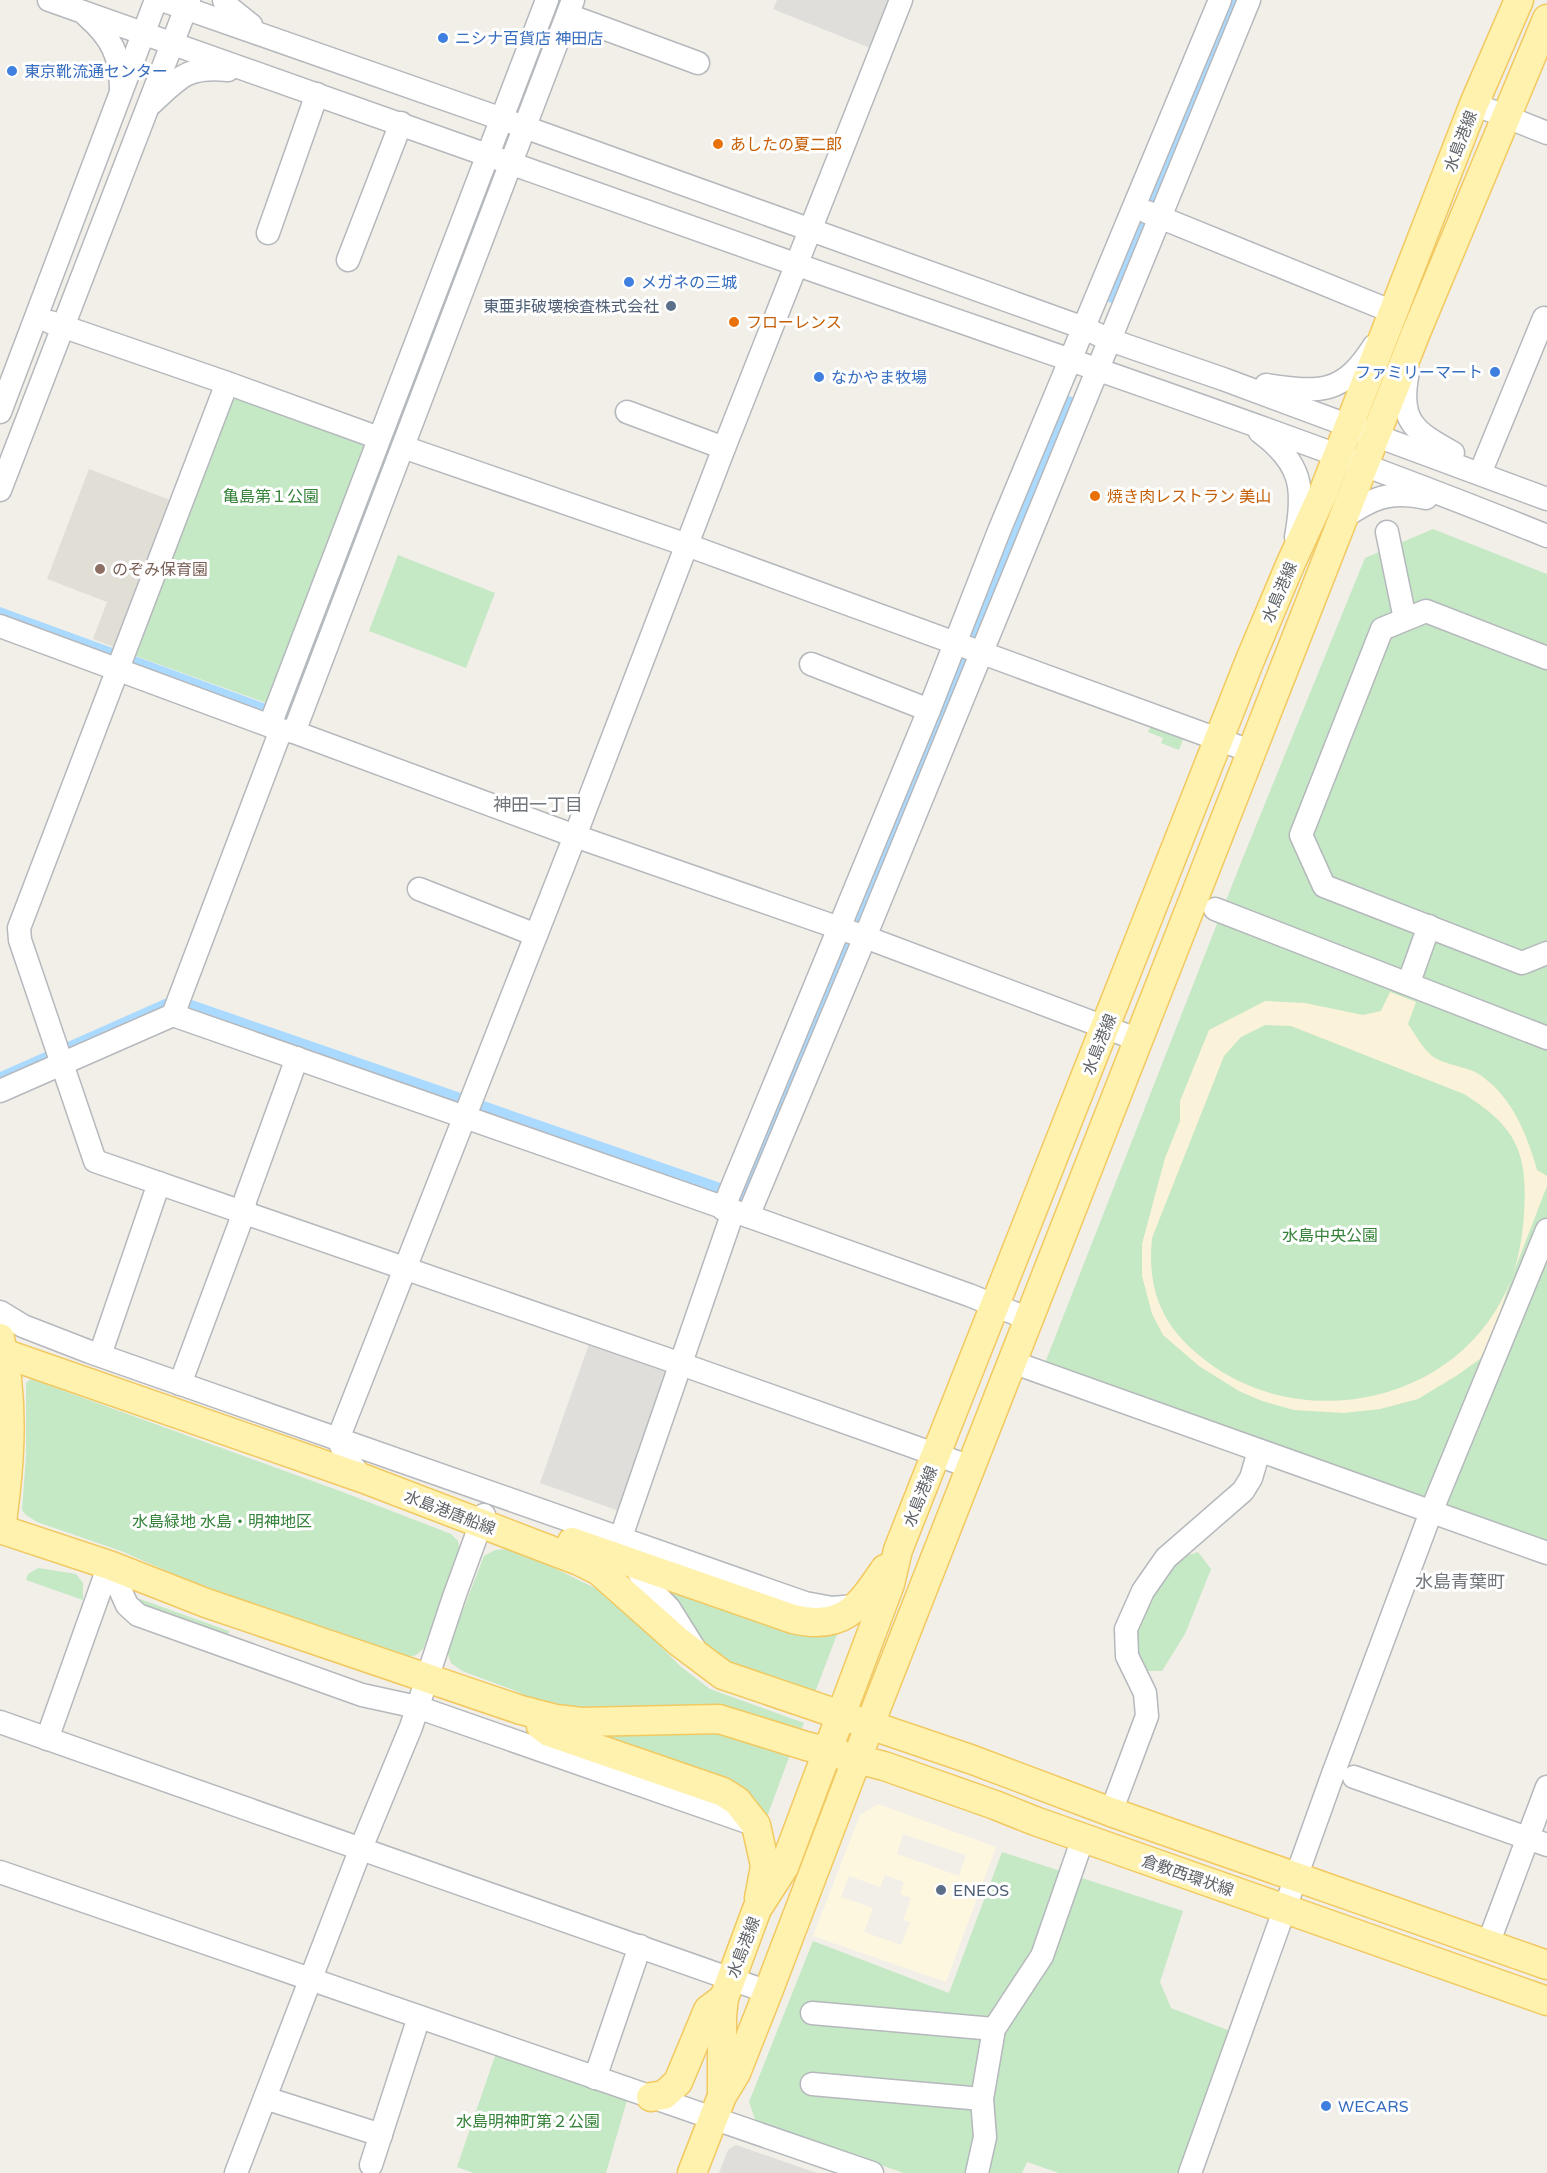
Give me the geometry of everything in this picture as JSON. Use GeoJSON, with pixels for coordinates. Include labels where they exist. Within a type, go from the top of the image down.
{"type":"FeatureCollection","features":[{"type":"Feature","properties":{"kind":"main road","name":"水島港線"},"geometry":{"type":"LineString","coordinates":[[718,2107],[722,2016],[727,1988],[757,1909],[784,1867],[890,1584],[898,1550],[1219,739],[1290,565],[1323,494],[1474,104],[1519,0]]}},
{"type":"Feature","properties":{"kind":"main road","name":"水島港線"},"geometry":{"type":"LineString","coordinates":[[692,2173],[718,2107],[736,2073],[768,1992],[870,1725],[1415,335],[1547,19]]}},
{"type":"Feature","properties":{"kind":"main road","name":"水島港唐船線"},"geometry":{"type":"LineString","coordinates":[[1,1347],[297,1456],[482,1520],[559,1552],[599,1571],[702,1661],[723,1675],[870,1725]]}},
{"type":"Feature","properties":{"kind":"main road"},"geometry":{"type":"LineString","coordinates":[[1,1347],[10,1427],[6,1492],[0,1530],[109,1565],[206,1603],[521,1710],[556,1719],[581,1722],[719,1719],[828,1752]]}},
{"type":"Feature","properties":{"kind":"main road"},"geometry":{"type":"LineString","coordinates":[[482,1520],[593,1549],[805,1622],[816,1623],[832,1621],[849,1614],[864,1600],[898,1550]]}},
{"type":"Feature","properties":{"kind":"main road"},"geometry":{"type":"LineString","coordinates":[[521,1710],[549,1732],[723,1792],[737,1801],[756,1825],[765,1866],[757,1909]]}},
{"type":"Feature","properties":{"kind":"main road","name":"倉敷西環状線"},"geometry":{"type":"LineString","coordinates":[[870,1725],[1547,1965]]}},
{"type":"Feature","properties":{"kind":"main road","name":"倉敷西環状線"},"geometry":{"type":"LineString","coordinates":[[828,1752],[884,1766],[1547,2001]]}},
{"type":"Feature","properties":{"kind":"main road"},"geometry":{"type":"LineString","coordinates":[[651,2097],[664,2094],[678,2082],[708,2010],[727,1988]]}},
{"type":"Feature","properties":{"kind":"street"},"geometry":{"type":"LineString","coordinates":[[49,0],[1245,421],[1547,536]]}},
{"type":"Feature","properties":{"kind":"street"},"geometry":{"type":"LineString","coordinates":[[0,412],[156,0]]}},
{"type":"Feature","properties":{"kind":"street"},"geometry":{"type":"LineString","coordinates":[[162,0],[188,4],[275,40],[525,127],[1084,328],[1110,340],[1486,474],[1547,499]]}},
{"type":"Feature","properties":{"kind":"street"},"geometry":{"type":"LineString","coordinates":[[224,0],[226,5],[242,19],[275,40]]}},
{"type":"Feature","properties":{"kind":"street"},"geometry":{"type":"LineString","coordinates":[[279,722],[392,441],[488,154],[547,0]]}},
{"type":"Feature","properties":{"kind":"street"},"geometry":{"type":"LineString","coordinates":[[297,1456],[338,1439],[901,0]]}},
{"type":"Feature","properties":{"kind":"street"},"geometry":{"type":"LineString","coordinates":[[1215,47],[1220,0]]}},
{"type":"Feature","properties":{"kind":"street"},"geometry":{"type":"LineString","coordinates":[[702,1661],[669,1608],[645,1583],[620,1539],[733,1205],[851,933],[928,710],[968,648],[999,531],[1084,328],[1147,212],[1215,47],[1249,0]]}},
{"type":"Feature","properties":{"kind":"street"},"geometry":{"type":"LineString","coordinates":[[0,490],[188,4]]}},
{"type":"Feature","properties":{"kind":"street"},"geometry":{"type":"LineString","coordinates":[[175,1007],[279,722],[392,441],[511,163],[571,8],[698,63]]}},
{"type":"Feature","properties":{"kind":"street"},"geometry":{"type":"LineString","coordinates":[[83,12],[104,31],[112,44],[118,60],[121,96]]}},
{"type":"Feature","properties":{"kind":"street"},"geometry":{"type":"LineString","coordinates":[[148,107],[177,79],[198,69],[262,75]]}},
{"type":"Feature","properties":{"kind":"street"},"geometry":{"type":"LineString","coordinates":[[268,232],[317,94]]}},
{"type":"Feature","properties":{"kind":"street"},"geometry":{"type":"LineString","coordinates":[[1474,104],[1547,133]]}},
{"type":"Feature","properties":{"kind":"street"},"geometry":{"type":"LineString","coordinates":[[348,260],[401,123]]}},
{"type":"Feature","properties":{"kind":"street"},"geometry":{"type":"LineString","coordinates":[[1147,212],[1390,318],[1372,349],[1345,381],[1320,389],[1300,389],[1223,379]]}},
{"type":"Feature","properties":{"kind":"street"},"geometry":{"type":"LineString","coordinates":[[733,1205],[851,933],[968,648],[1110,340],[1147,212]]}},
{"type":"Feature","properties":{"kind":"street"},"geometry":{"type":"LineString","coordinates":[[36,318],[687,545],[1252,752]]}},
{"type":"Feature","properties":{"kind":"street"},"geometry":{"type":"LineString","coordinates":[[1486,474],[1544,318]]}},
{"type":"Feature","properties":{"kind":"street"},"geometry":{"type":"LineString","coordinates":[[1415,335],[1403,393],[1405,411],[1416,428],[1433,442],[1486,474]]}},
{"type":"Feature","properties":{"kind":"street"},"geometry":{"type":"LineString","coordinates":[[227,383],[19,928],[20,940],[95,1161],[971,1467]]}},
{"type":"Feature","properties":{"kind":"street"},"geometry":{"type":"LineString","coordinates":[[627,412],[724,448]]}},
{"type":"Feature","properties":{"kind":"street"},"geometry":{"type":"LineString","coordinates":[[1245,421],[1283,452],[1296,471],[1301,510],[1290,565]]}},
{"type":"Feature","properties":{"kind":"street"},"geometry":{"type":"LineString","coordinates":[[1343,518],[1366,503],[1392,494],[1421,496],[1477,508]]}},
{"type":"Feature","properties":{"kind":"street"},"geometry":{"type":"LineString","coordinates":[[1387,532],[1405,619]]}},
{"type":"Feature","properties":{"kind":"street"},"geometry":{"type":"LineString","coordinates":[[1547,658],[1426,611],[1382,629],[1301,835],[1324,886],[1522,963],[1547,953]]}},
{"type":"Feature","properties":{"kind":"street"},"geometry":{"type":"LineString","coordinates":[[0,626],[121,661],[575,836],[851,933],[1139,1040]]}},
{"type":"Feature","properties":{"kind":"street"},"geometry":{"type":"LineString","coordinates":[[811,664],[928,710]]}},
{"type":"Feature","properties":{"kind":"street"},"geometry":{"type":"LineString","coordinates":[[419,889],[536,935]]}},
{"type":"Feature","properties":{"kind":"street"},"geometry":{"type":"LineString","coordinates":[[1215,909],[1409,982],[1547,1038]]}},
{"type":"Feature","properties":{"kind":"street"},"geometry":{"type":"LineString","coordinates":[[1409,982],[1429,926]]}},
{"type":"Feature","properties":{"kind":"street"},"geometry":{"type":"LineString","coordinates":[[0,1091],[58,1055],[175,1007],[297,1058],[468,1108],[733,1205],[1029,1319]]}},
{"type":"Feature","properties":{"kind":"street"},"geometry":{"type":"LineString","coordinates":[[180,1383],[240,1223],[242,1211],[297,1058]]}},
{"type":"Feature","properties":{"kind":"street"},"geometry":{"type":"LineString","coordinates":[[100,1355],[159,1183]]}},
{"type":"Feature","properties":{"kind":"street"},"geometry":{"type":"LineString","coordinates":[[1190,2173],[1284,1908],[1431,1512],[1547,1230]]}},
{"type":"Feature","properties":{"kind":"street"},"geometry":{"type":"LineString","coordinates":[[0,1312],[23,1326],[100,1355],[805,1603],[832,1608],[856,1606]]}},
{"type":"Feature","properties":{"kind":"street"},"geometry":{"type":"LineString","coordinates":[[1012,1362],[1547,1553]]}},
{"type":"Feature","properties":{"kind":"street"},"geometry":{"type":"LineString","coordinates":[[338,1439],[348,1460],[362,1478]]}},
{"type":"Feature","properties":{"kind":"street"},"geometry":{"type":"LineString","coordinates":[[1111,1812],[1147,1716],[1145,1694],[1126,1656],[1126,1629],[1143,1591],[1166,1558],[1243,1491],[1251,1478],[1259,1451]]}},
{"type":"Feature","properties":{"kind":"street"},"geometry":{"type":"LineString","coordinates":[[236,2173],[417,1707],[482,1520]]}},
{"type":"Feature","properties":{"kind":"street"},"geometry":{"type":"LineString","coordinates":[[593,1549],[620,1539]]}},
{"type":"Feature","properties":{"kind":"street"},"geometry":{"type":"LineString","coordinates":[[109,1565],[127,1605],[138,1615],[362,1695],[417,1707],[756,1825]]}},
{"type":"Feature","properties":{"kind":"street"},"geometry":{"type":"LineString","coordinates":[[47,1738],[109,1565]]}},
{"type":"Feature","properties":{"kind":"street"},"geometry":{"type":"LineString","coordinates":[[0,1722],[640,1946],[727,1988],[768,1992]]}},
{"type":"Feature","properties":{"kind":"street"},"geometry":{"type":"LineString","coordinates":[[1354,1778],[1538,1842]]}},
{"type":"Feature","properties":{"kind":"street"},"geometry":{"type":"LineString","coordinates":[[1488,1944],[1538,1842],[1547,1787]]}},
{"type":"Feature","properties":{"kind":"street"},"geometry":{"type":"LineString","coordinates":[[977,2173],[985,2138],[982,2099],[994,2029],[1042,1956],[1083,1838]]}},
{"type":"Feature","properties":{"kind":"street"},"geometry":{"type":"LineString","coordinates":[[0,1872],[651,2097],[718,2107],[872,2173]]}},
{"type":"Feature","properties":{"kind":"street"},"geometry":{"type":"LineString","coordinates":[[595,2078],[640,1946]]}},
{"type":"Feature","properties":{"kind":"street"},"geometry":{"type":"LineString","coordinates":[[812,2013],[994,2029]]}},
{"type":"Feature","properties":{"kind":"street"},"geometry":{"type":"LineString","coordinates":[[370,2165],[419,2017]]}},
{"type":"Feature","properties":{"kind":"street"},"geometry":{"type":"LineString","coordinates":[[812,2084],[982,2099]]}},
{"type":"Feature","properties":{"kind":"street"},"geometry":{"type":"LineString","coordinates":[[265,2098],[381,2135]]}},
{"type":"Feature","properties":{"kind":"shaded area"},"geometry":{"type":"Polygon","coordinates":[[[777,0],[889,0],[870,48],[773,9],[777,0]]]}},
{"type":"Feature","properties":{"kind":"shaded area"},"geometry":{"type":"Polygon","coordinates":[[[89,469],[175,502],[119,649],[93,639],[107,602],[47,579],[89,469]]]}},
{"type":"Feature","properties":{"kind":"shaded area"},"geometry":{"type":"Polygon","coordinates":[[[590,1341],[672,1370],[622,1512],[540,1483],[590,1341]]]}},
{"type":"Feature","properties":{"kind":"shaded area","name":"ENEOS"},"geometry":{"type":"Polygon","coordinates":[[[878,1804],[996,1847],[946,1982],[813,1936],[860,1815],[878,1804]],[[903,1834],[897,1854],[959,1876],[966,1855],[903,1834]],[[885,1875],[880,1887],[849,1876],[841,1897],[873,1908],[864,1932],[901,1945],[910,1922],[903,1920],[911,1898],[900,1894],[904,1882],[885,1875]]]}},
{"type":"Feature","properties":{"kind":"shaded area"},"geometry":{"type":"Polygon","coordinates":[[[736,2145],[817,2173],[719,2173],[728,2150],[736,2145]]]}},
{"type":"Feature","properties":{"kind":"green space","name":"亀島第１公園"},"geometry":{"type":"Polygon","coordinates":[[[241,396],[361,439],[367,449],[269,704],[133,655],[228,403],[241,396]]]}},
{"type":"Feature","properties":{"kind":"green space","name":"水島中央公園"},"geometry":{"type":"Polygon","coordinates":[[[1433,529],[1547,574],[1547,1541],[1045,1363],[1240,865],[1365,558],[1433,529]]]}},
{"type":"Feature","properties":{"kind":"green space"},"geometry":{"type":"Polygon","coordinates":[[[398,555],[495,593],[466,668],[369,631],[398,555]]]}},
{"type":"Feature","properties":{"kind":"green space"},"geometry":{"type":"Polygon","coordinates":[[[1153,721],[1185,734],[1179,750],[1161,743],[1163,738],[1148,732],[1153,721]]]}},
{"type":"Feature","properties":{"kind":"green space","name":"水島緑地 水島・明神地区"},"geometry":{"type":"Polygon","coordinates":[[[31,1379],[340,1491],[451,1534],[458,1541],[460,1552],[423,1649],[416,1655],[406,1658],[185,1579],[121,1551],[37,1522],[26,1515],[22,1510],[26,1456],[26,1383],[31,1379]]]}},
{"type":"Feature","properties":{"kind":"green space"},"geometry":{"type":"Polygon","coordinates":[[[506,1549],[552,1567],[597,1589],[638,1623],[680,1666],[710,1689],[804,1723],[799,1735],[565,1714],[516,1691],[462,1671],[451,1663],[447,1651],[484,1556],[495,1550],[506,1549]]]}},
{"type":"Feature","properties":{"kind":"green space"},"geometry":{"type":"Polygon","coordinates":[[[1198,1552],[1211,1569],[1185,1634],[1162,1671],[1143,1671],[1133,1650],[1133,1629],[1154,1589],[1179,1558],[1198,1552]]]}},
{"type":"Feature","properties":{"kind":"green space"},"geometry":{"type":"Polygon","coordinates":[[[38,1568],[76,1574],[83,1583],[83,1600],[26,1580],[28,1574],[38,1568]]]}},
{"type":"Feature","properties":{"kind":"green space"},"geometry":{"type":"Polygon","coordinates":[[[652,1579],[839,1629],[814,1695],[729,1664],[710,1651],[652,1579]]]}},
{"type":"Feature","properties":{"kind":"green space"},"geometry":{"type":"Polygon","coordinates":[[[140,1599],[229,1631],[227,1640],[138,1607],[137,1601],[140,1599]]]}},
{"type":"Feature","properties":{"kind":"green space"},"geometry":{"type":"Polygon","coordinates":[[[688,1725],[791,1752],[764,1825],[591,1739],[619,1729],[688,1725]]]}},
{"type":"Feature","properties":{"kind":"green space"},"geometry":{"type":"Polygon","coordinates":[[[1002,1852],[1183,1911],[1160,1982],[1171,2008],[1230,2031],[1179,2173],[1059,2173],[1027,2162],[1022,2173],[904,2173],[756,2122],[749,2102],[813,1941],[949,1993],[1002,1852]]]}},
{"type":"Feature","properties":{"kind":"green space","name":"水島明神町第２公園"},"geometry":{"type":"Polygon","coordinates":[[[496,2053],[627,2100],[606,2173],[474,2173],[457,2167],[496,2053]]]}},
{"type":"Feature","properties":{"kind":"sand"},"geometry":{"type":"Polygon","coordinates":[[[1390,992],[1416,1002],[1408,1024],[1421,1044],[1434,1057],[1445,1063],[1477,1073],[1499,1092],[1523,1129],[1537,1170],[1547,1176],[1547,1186],[1512,1276],[1523,1227],[1524,1174],[1515,1144],[1507,1130],[1496,1118],[1464,1094],[1291,1026],[1265,1025],[1241,1037],[1224,1056],[1152,1238],[1152,1275],[1160,1306],[1168,1321],[1190,1347],[1205,1360],[1241,1382],[1280,1396],[1321,1401],[1362,1398],[1401,1387],[1438,1369],[1470,1343],[1496,1310],[1511,1279],[1491,1339],[1480,1359],[1418,1399],[1380,1409],[1344,1413],[1294,1410],[1262,1401],[1239,1391],[1199,1366],[1163,1335],[1152,1314],[1142,1276],[1142,1244],[1165,1158],[1180,1121],[1180,1101],[1209,1030],[1265,1001],[1305,1003],[1363,1015],[1381,1011],[1390,992]]]}},
{"type":"Feature","properties":{"kind":"water"},"geometry":{"type":"Polygon","coordinates":[[[555,0],[565,0],[528,98],[519,94],[555,0]]]}},
{"type":"Feature","properties":{"kind":"water"},"geometry":{"type":"Polygon","coordinates":[[[1229,0],[1240,0],[1116,305],[1104,300],[1229,0]]]}},
{"type":"Feature","properties":{"kind":"water"},"geometry":{"type":"Polygon","coordinates":[[[482,187],[492,190],[290,724],[0,616],[0,607],[269,705],[482,187]]]}},
{"type":"Feature","properties":{"kind":"water"},"geometry":{"type":"Polygon","coordinates":[[[1064,394],[1077,399],[744,1204],[185,1010],[0,1083],[0,1072],[169,997],[189,999],[738,1189],[1064,394]]]}},
{"type":"Feature","properties":{"kind":"place","name":"ニシナ百貨店 神田店"},"geometry":{"type":"Point","coordinates":[443,38]}},
{"type":"Feature","properties":{"kind":"place","name":"東京靴流通センター"},"geometry":{"type":"Point","coordinates":[12,71]}},
{"type":"Feature","properties":{"kind":"place","name":"あしたの夏二郎"},"geometry":{"type":"Point","coordinates":[718,144]}},
{"type":"Feature","properties":{"kind":"place","name":"メガネの三城"},"geometry":{"type":"Point","coordinates":[629,282]}},
{"type":"Feature","properties":{"kind":"place","name":"東亜非破壊検査株式会社"},"geometry":{"type":"Point","coordinates":[671,306]}},
{"type":"Feature","properties":{"kind":"place","name":"フローレンス"},"geometry":{"type":"Point","coordinates":[734,322]}},
{"type":"Feature","properties":{"kind":"place","name":"ファミリーマート"},"geometry":{"type":"Point","coordinates":[1495,372]}},
{"type":"Feature","properties":{"kind":"place","name":"なかやま牧場"},"geometry":{"type":"Point","coordinates":[819,377]}},
{"type":"Feature","properties":{"kind":"place","name":"焼き肉レストラン 美山"},"geometry":{"type":"Point","coordinates":[1095,496]}},
{"type":"Feature","properties":{"kind":"place","name":"のぞみ保育園"},"geometry":{"type":"Point","coordinates":[100,569]}},
{"type":"Feature","properties":{"kind":"place","name":"ENEOS"},"geometry":{"type":"Point","coordinates":[941,1890]}},
{"type":"Feature","properties":{"kind":"place","name":"WECARS"},"geometry":{"type":"Point","coordinates":[1326,2106]}},
{"type":"Feature","properties":{"kind":"district","name":"神田一丁目"},"geometry":{"type":"Point","coordinates":[538,805]}},
{"type":"Feature","properties":{"kind":"district","name":"水島青葉町"},"geometry":{"type":"Point","coordinates":[1460,1582]}}]}
